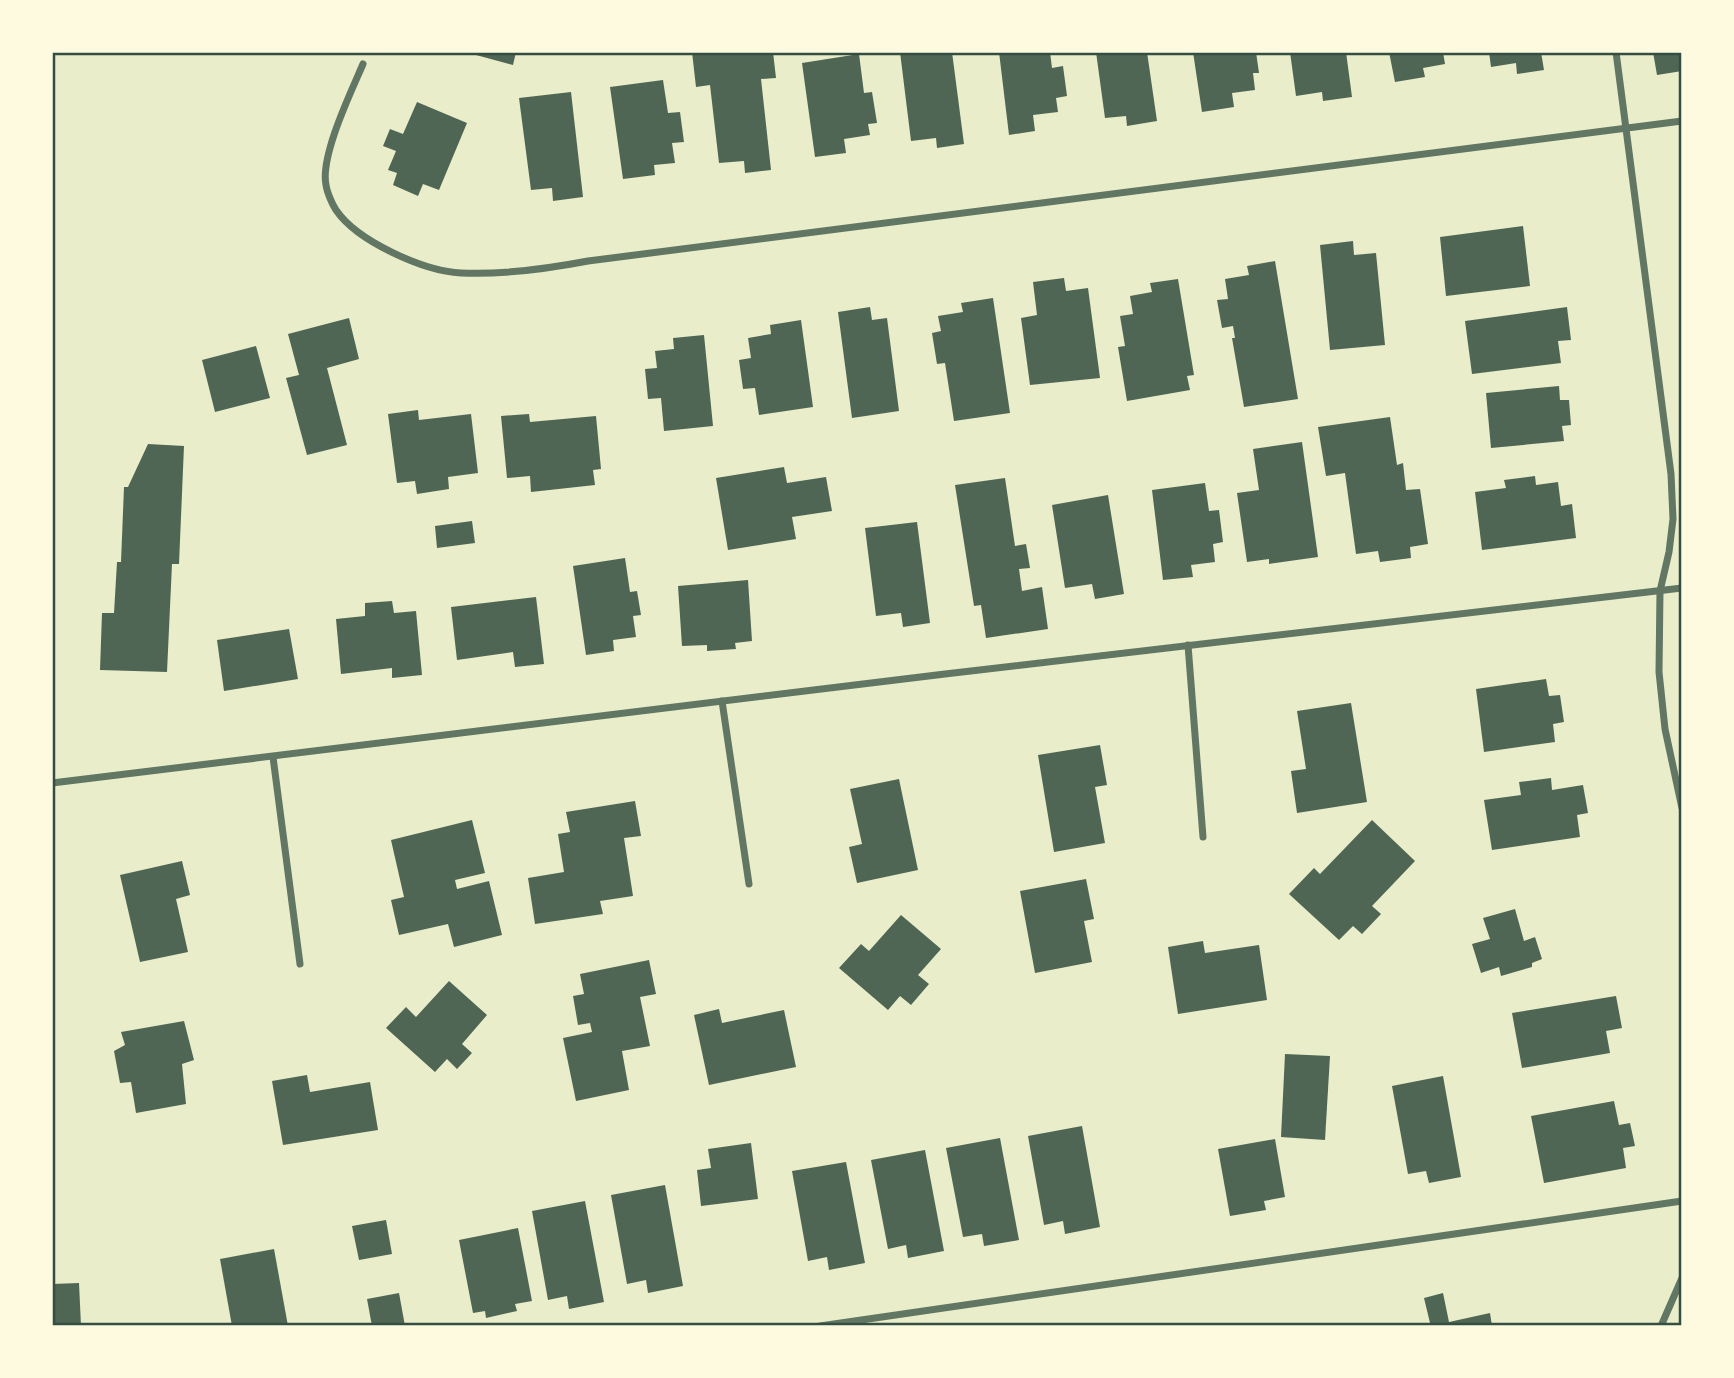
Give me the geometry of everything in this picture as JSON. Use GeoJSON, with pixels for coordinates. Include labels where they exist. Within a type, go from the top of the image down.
{"type":"FeatureCollection","features":[{"type":"Feature","properties":{"kind":"street"},"geometry":{"type":"LineString","coordinates":[[1616,52],[1671,474],[1673,519],[1660,591],[1659,671],[1665,729],[1682,808]]}},
{"type":"Feature","properties":{"kind":"street"},"geometry":{"type":"LineString","coordinates":[[363,64],[335,131],[326,167],[326,184],[335,209],[368,240],[406,258],[458,273],[544,269],[588,261],[1682,121]]}},
{"type":"Feature","properties":{"kind":"street"},"geometry":{"type":"LineString","coordinates":[[52,783],[1682,588]]}},
{"type":"Feature","properties":{"kind":"street"},"geometry":{"type":"LineString","coordinates":[[1188,645],[1203,837]]}},
{"type":"Feature","properties":{"kind":"street"},"geometry":{"type":"LineString","coordinates":[[722,701],[748,884]]}},
{"type":"Feature","properties":{"kind":"street"},"geometry":{"type":"LineString","coordinates":[[273,757],[300,964]]}},
{"type":"Feature","properties":{"kind":"street"},"geometry":{"type":"LineString","coordinates":[[820,1325],[1682,1200]]}},
{"type":"Feature","properties":{"kind":"street"},"geometry":{"type":"LineString","coordinates":[[1661,1325],[1682,1278]]}},
{"type":"Feature","properties":{"kind":"building"},"geometry":{"type":"Polygon","coordinates":[[[465,52],[516,52],[513,65],[465,52]]]}},
{"type":"Feature","properties":{"kind":"building"},"geometry":{"type":"Polygon","coordinates":[[[692,52],[773,52],[776,78],[761,79],[771,170],[745,173],[744,161],[719,163],[710,85],[696,87],[692,52]]]}},
{"type":"Feature","properties":{"kind":"building"},"geometry":{"type":"Polygon","coordinates":[[[900,52],[952,52],[964,144],[937,148],[936,138],[911,141],[900,52]]]}},
{"type":"Feature","properties":{"kind":"building"},"geometry":{"type":"Polygon","coordinates":[[[999,52],[1050,52],[1052,68],[1063,66],[1067,96],[1056,98],[1058,112],[1033,115],[1035,131],[1009,135],[999,52]]]}},
{"type":"Feature","properties":{"kind":"building"},"geometry":{"type":"Polygon","coordinates":[[[1096,52],[1147,52],[1157,121],[1127,126],[1126,116],[1105,118],[1096,52]]]}},
{"type":"Feature","properties":{"kind":"building"},"geometry":{"type":"Polygon","coordinates":[[[1193,52],[1256,52],[1259,73],[1253,73],[1255,90],[1232,93],[1234,107],[1202,112],[1193,52]]]}},
{"type":"Feature","properties":{"kind":"building"},"geometry":{"type":"Polygon","coordinates":[[[1290,52],[1346,52],[1352,97],[1323,101],[1322,92],[1296,96],[1290,52]]]}},
{"type":"Feature","properties":{"kind":"building"},"geometry":{"type":"Polygon","coordinates":[[[1389,52],[1443,52],[1445,64],[1423,68],[1425,77],[1395,82],[1389,52]]]}},
{"type":"Feature","properties":{"kind":"building"},"geometry":{"type":"Polygon","coordinates":[[[1489,52],[1541,52],[1544,70],[1517,74],[1516,63],[1491,67],[1489,52]]]}},
{"type":"Feature","properties":{"kind":"building"},"geometry":{"type":"Polygon","coordinates":[[[1653,52],[1682,52],[1682,71],[1657,75],[1653,52]]]}},
{"type":"Feature","properties":{"kind":"building"},"geometry":{"type":"Polygon","coordinates":[[[859,54],[864,93],[872,92],[877,123],[868,124],[870,135],[844,139],[846,153],[815,157],[802,63],[859,54]]]}},
{"type":"Feature","properties":{"kind":"building"},"geometry":{"type":"Polygon","coordinates":[[[663,80],[668,113],[680,112],[684,142],[672,143],[675,163],[654,165],[655,175],[623,179],[610,87],[663,80]]]}},
{"type":"Feature","properties":{"kind":"building"},"geometry":{"type":"Polygon","coordinates":[[[571,92],[583,197],[553,201],[552,188],[531,190],[519,98],[571,92]]]}},
{"type":"Feature","properties":{"kind":"building"},"geometry":{"type":"Polygon","coordinates":[[[417,102],[467,123],[439,190],[423,184],[418,196],[393,185],[397,173],[388,170],[396,151],[383,146],[390,129],[403,134],[417,102]]]}},
{"type":"Feature","properties":{"kind":"building"},"geometry":{"type":"Polygon","coordinates":[[[1523,226],[1530,286],[1446,296],[1440,237],[1523,226]]]}},
{"type":"Feature","properties":{"kind":"building"},"geometry":{"type":"Polygon","coordinates":[[[1353,241],[1354,255],[1376,253],[1385,345],[1330,350],[1320,245],[1353,241]]]}},
{"type":"Feature","properties":{"kind":"building"},"geometry":{"type":"Polygon","coordinates":[[[1275,261],[1298,399],[1244,407],[1232,338],[1235,338],[1233,326],[1222,328],[1217,300],[1228,299],[1225,279],[1249,275],[1247,266],[1275,261]]]}},
{"type":"Feature","properties":{"kind":"building"},"geometry":{"type":"Polygon","coordinates":[[[1064,278],[1066,291],[1088,288],[1100,378],[1030,385],[1021,318],[1037,315],[1033,282],[1064,278]]]}},
{"type":"Feature","properties":{"kind":"building"},"geometry":{"type":"Polygon","coordinates":[[[1178,279],[1194,375],[1187,376],[1190,390],[1127,401],[1118,347],[1125,346],[1120,316],[1133,314],[1130,296],[1152,292],[1150,283],[1178,279]]]}},
{"type":"Feature","properties":{"kind":"building"},"geometry":{"type":"Polygon","coordinates":[[[993,298],[1010,413],[954,421],[945,363],[937,364],[932,333],[941,331],[938,316],[963,312],[961,303],[993,298]]]}},
{"type":"Feature","properties":{"kind":"building"},"geometry":{"type":"Polygon","coordinates":[[[870,307],[872,320],[887,318],[899,411],[852,418],[838,312],[870,307]]]}},
{"type":"Feature","properties":{"kind":"building"},"geometry":{"type":"Polygon","coordinates":[[[1567,307],[1571,340],[1558,341],[1561,363],[1472,374],[1465,321],[1567,307]]]}},
{"type":"Feature","properties":{"kind":"building"},"geometry":{"type":"Polygon","coordinates":[[[349,318],[359,359],[327,368],[347,445],[307,455],[286,378],[299,375],[288,334],[349,318]]]}},
{"type":"Feature","properties":{"kind":"building"},"geometry":{"type":"Polygon","coordinates":[[[801,320],[813,407],[759,415],[755,388],[743,389],[739,360],[751,358],[748,338],[771,334],[770,325],[801,320]]]}},
{"type":"Feature","properties":{"kind":"building"},"geometry":{"type":"Polygon","coordinates":[[[704,335],[713,426],[664,431],[661,398],[648,399],[645,369],[657,368],[655,351],[674,349],[673,338],[704,335]]]}},
{"type":"Feature","properties":{"kind":"building"},"geometry":{"type":"Polygon","coordinates":[[[256,346],[270,398],[215,412],[202,360],[256,346]]]}},
{"type":"Feature","properties":{"kind":"building"},"geometry":{"type":"Polygon","coordinates":[[[1559,386],[1560,400],[1569,400],[1571,425],[1562,426],[1564,441],[1491,448],[1486,393],[1559,386]]]}},
{"type":"Feature","properties":{"kind":"building"},"geometry":{"type":"Polygon","coordinates":[[[418,410],[419,420],[471,414],[478,473],[448,477],[449,489],[417,494],[415,481],[397,483],[388,414],[418,410]]]}},
{"type":"Feature","properties":{"kind":"building"},"geometry":{"type":"Polygon","coordinates":[[[529,414],[530,422],[596,416],[601,469],[593,470],[595,485],[531,492],[530,476],[507,478],[501,416],[529,414]]]}},
{"type":"Feature","properties":{"kind":"building"},"geometry":{"type":"Polygon","coordinates":[[[1390,417],[1397,465],[1403,463],[1406,490],[1420,489],[1428,544],[1410,547],[1411,558],[1380,562],[1378,551],[1356,554],[1345,473],[1326,476],[1318,427],[1390,417]]]}},
{"type":"Feature","properties":{"kind":"building"},"geometry":{"type":"Polygon","coordinates":[[[1302,442],[1318,557],[1269,564],[1269,559],[1247,562],[1237,493],[1259,490],[1253,449],[1302,442]]]}},
{"type":"Feature","properties":{"kind":"building"},"geometry":{"type":"Polygon","coordinates":[[[148,444],[184,446],[179,564],[172,564],[167,672],[100,670],[102,613],[114,613],[117,562],[121,562],[124,487],[128,487],[148,444]]]}},
{"type":"Feature","properties":{"kind":"building"},"geometry":{"type":"Polygon","coordinates":[[[784,467],[787,483],[826,477],[832,511],[792,517],[796,539],[728,550],[716,478],[784,467]]]}},
{"type":"Feature","properties":{"kind":"building"},"geometry":{"type":"Polygon","coordinates":[[[1535,476],[1536,485],[1558,482],[1561,506],[1572,504],[1576,538],[1482,550],[1475,492],[1506,488],[1504,480],[1535,476]]]}},
{"type":"Feature","properties":{"kind":"building"},"geometry":{"type":"Polygon","coordinates":[[[1005,478],[1015,546],[1026,544],[1030,568],[1019,569],[1022,591],[1042,587],[1048,629],[986,638],[981,605],[974,606],[955,485],[1005,478]]]}},
{"type":"Feature","properties":{"kind":"building"},"geometry":{"type":"Polygon","coordinates":[[[1205,483],[1209,511],[1219,510],[1223,542],[1213,544],[1215,562],[1191,565],[1193,577],[1163,580],[1152,490],[1205,483]]]}},
{"type":"Feature","properties":{"kind":"building"},"geometry":{"type":"Polygon","coordinates":[[[1108,495],[1124,594],[1095,599],[1092,584],[1065,588],[1052,505],[1108,495]]]}},
{"type":"Feature","properties":{"kind":"building"},"geometry":{"type":"Polygon","coordinates":[[[472,521],[475,543],[437,548],[435,526],[472,521]]]}},
{"type":"Feature","properties":{"kind":"building"},"geometry":{"type":"Polygon","coordinates":[[[917,522],[930,623],[903,627],[901,613],[876,616],[865,528],[917,522]]]}},
{"type":"Feature","properties":{"kind":"building"},"geometry":{"type":"Polygon","coordinates":[[[625,558],[630,592],[637,591],[641,615],[633,616],[636,637],[613,640],[614,651],[586,655],[573,566],[625,558]]]}},
{"type":"Feature","properties":{"kind":"building"},"geometry":{"type":"Polygon","coordinates":[[[748,580],[752,641],[735,643],[736,649],[707,651],[707,645],[682,646],[678,586],[748,580]]]}},
{"type":"Feature","properties":{"kind":"building"},"geometry":{"type":"Polygon","coordinates":[[[536,597],[544,664],[515,667],[513,652],[457,660],[451,607],[536,597]]]}},
{"type":"Feature","properties":{"kind":"building"},"geometry":{"type":"Polygon","coordinates":[[[392,601],[394,613],[416,611],[422,675],[392,678],[392,668],[341,674],[336,619],[365,616],[365,603],[392,601]]]}},
{"type":"Feature","properties":{"kind":"building"},"geometry":{"type":"Polygon","coordinates":[[[289,629],[298,679],[224,691],[217,640],[289,629]]]}},
{"type":"Feature","properties":{"kind":"building"},"geometry":{"type":"Polygon","coordinates":[[[1546,679],[1549,696],[1560,695],[1564,722],[1553,724],[1555,742],[1484,752],[1476,689],[1546,679]]]}},
{"type":"Feature","properties":{"kind":"building"},"geometry":{"type":"Polygon","coordinates":[[[1351,703],[1367,802],[1297,813],[1291,771],[1306,769],[1297,711],[1351,703]]]}},
{"type":"Feature","properties":{"kind":"building"},"geometry":{"type":"Polygon","coordinates":[[[1100,745],[1107,785],[1095,787],[1105,843],[1054,852],[1038,755],[1100,745]]]}},
{"type":"Feature","properties":{"kind":"building"},"geometry":{"type":"Polygon","coordinates":[[[1551,778],[1552,790],[1583,785],[1588,813],[1577,815],[1580,837],[1492,850],[1484,800],[1521,795],[1519,782],[1551,778]]]}},
{"type":"Feature","properties":{"kind":"building"},"geometry":{"type":"Polygon","coordinates":[[[899,779],[918,870],[857,883],[849,847],[862,844],[850,789],[899,779]]]}},
{"type":"Feature","properties":{"kind":"building"},"geometry":{"type":"Polygon","coordinates":[[[635,801],[641,836],[624,838],[633,896],[600,901],[603,914],[535,924],[528,878],[564,872],[558,834],[570,832],[566,812],[635,801]]]}},
{"type":"Feature","properties":{"kind":"building"},"geometry":{"type":"Polygon","coordinates":[[[472,820],[485,873],[455,880],[457,889],[489,881],[502,935],[454,947],[448,924],[399,935],[391,900],[404,897],[391,840],[472,820]]]}},
{"type":"Feature","properties":{"kind":"building"},"geometry":{"type":"Polygon","coordinates":[[[1372,820],[1415,861],[1372,906],[1381,914],[1362,934],[1353,926],[1339,940],[1289,894],[1314,868],[1320,874],[1372,820]]]}},
{"type":"Feature","properties":{"kind":"building"},"geometry":{"type":"Polygon","coordinates":[[[182,861],[190,895],[176,899],[188,952],[140,962],[120,875],[182,861]]]}},
{"type":"Feature","properties":{"kind":"building"},"geometry":{"type":"Polygon","coordinates":[[[1086,879],[1094,919],[1084,921],[1092,962],[1035,973],[1020,891],[1086,879]]]}},
{"type":"Feature","properties":{"kind":"building"},"geometry":{"type":"Polygon","coordinates":[[[1515,909],[1524,941],[1535,937],[1542,959],[1532,963],[1532,967],[1501,976],[1499,967],[1481,973],[1472,944],[1490,939],[1483,918],[1515,909]]]}},
{"type":"Feature","properties":{"kind":"building"},"geometry":{"type":"Polygon","coordinates":[[[901,915],[941,949],[918,975],[929,984],[911,1005],[900,996],[888,1010],[839,968],[861,944],[869,951],[901,915]]]}},
{"type":"Feature","properties":{"kind":"building"},"geometry":{"type":"Polygon","coordinates":[[[1203,941],[1205,953],[1259,945],[1267,1000],[1178,1014],[1168,947],[1203,941]]]}},
{"type":"Feature","properties":{"kind":"building"},"geometry":{"type":"Polygon","coordinates":[[[649,960],[656,994],[640,997],[650,1046],[622,1051],[629,1090],[576,1101],[563,1038],[592,1032],[590,1023],[578,1025],[573,996],[584,994],[580,974],[649,960]]]}},
{"type":"Feature","properties":{"kind":"building"},"geometry":{"type":"Polygon","coordinates":[[[449,981],[487,1015],[462,1044],[472,1053],[457,1069],[447,1059],[435,1072],[386,1028],[406,1007],[416,1017],[449,981]]]}},
{"type":"Feature","properties":{"kind":"building"},"geometry":{"type":"Polygon","coordinates":[[[1616,996],[1622,1028],[1606,1031],[1610,1053],[1522,1068],[1512,1013],[1616,996]]]}},
{"type":"Feature","properties":{"kind":"building"},"geometry":{"type":"Polygon","coordinates":[[[719,1009],[722,1023],[784,1010],[796,1067],[709,1085],[694,1015],[719,1009]]]}},
{"type":"Feature","properties":{"kind":"building"},"geometry":{"type":"Polygon","coordinates":[[[184,1021],[194,1060],[182,1064],[186,1104],[136,1113],[131,1082],[120,1083],[114,1051],[125,1045],[121,1032],[184,1021]]]}},
{"type":"Feature","properties":{"kind":"building"},"geometry":{"type":"Polygon","coordinates":[[[1285,1054],[1330,1056],[1325,1140],[1281,1137],[1285,1054]]]}},
{"type":"Feature","properties":{"kind":"building"},"geometry":{"type":"Polygon","coordinates":[[[307,1075],[310,1092],[370,1082],[378,1130],[283,1145],[272,1081],[307,1075]]]}},
{"type":"Feature","properties":{"kind":"building"},"geometry":{"type":"Polygon","coordinates":[[[1443,1076],[1461,1177],[1429,1183],[1426,1171],[1408,1174],[1392,1086],[1443,1076]]]}},
{"type":"Feature","properties":{"kind":"building"},"geometry":{"type":"Polygon","coordinates":[[[1614,1101],[1619,1125],[1630,1123],[1635,1146],[1623,1148],[1626,1168],[1544,1183],[1531,1116],[1614,1101]]]}},
{"type":"Feature","properties":{"kind":"building"},"geometry":{"type":"Polygon","coordinates":[[[1082,1126],[1100,1227],[1065,1234],[1063,1221],[1044,1225],[1028,1136],[1082,1126]]]}},
{"type":"Feature","properties":{"kind":"building"},"geometry":{"type":"Polygon","coordinates":[[[1000,1138],[1019,1240],[984,1246],[982,1234],[963,1237],[946,1148],[1000,1138]]]}},
{"type":"Feature","properties":{"kind":"building"},"geometry":{"type":"Polygon","coordinates":[[[1275,1139],[1285,1197],[1264,1201],[1266,1210],[1230,1216],[1218,1149],[1275,1139]]]}},
{"type":"Feature","properties":{"kind":"building"},"geometry":{"type":"Polygon","coordinates":[[[751,1143],[758,1199],[701,1206],[697,1170],[711,1168],[708,1149],[751,1143]]]}},
{"type":"Feature","properties":{"kind":"building"},"geometry":{"type":"Polygon","coordinates":[[[925,1150],[944,1251],[908,1258],[906,1245],[888,1249],[871,1160],[925,1150]]]}},
{"type":"Feature","properties":{"kind":"building"},"geometry":{"type":"Polygon","coordinates":[[[846,1162],[865,1263],[829,1270],[827,1257],[808,1261],[792,1171],[846,1162]]]}},
{"type":"Feature","properties":{"kind":"building"},"geometry":{"type":"Polygon","coordinates":[[[665,1185],[683,1286],[648,1293],[646,1280],[627,1284],[611,1195],[665,1185]]]}},
{"type":"Feature","properties":{"kind":"building"},"geometry":{"type":"Polygon","coordinates":[[[585,1201],[604,1302],[569,1309],[567,1296],[548,1300],[532,1211],[585,1201]]]}},
{"type":"Feature","properties":{"kind":"building"},"geometry":{"type":"Polygon","coordinates":[[[386,1220],[392,1254],[359,1260],[352,1226],[386,1220]]]}},
{"type":"Feature","properties":{"kind":"building"},"geometry":{"type":"Polygon","coordinates":[[[518,1228],[532,1301],[515,1304],[517,1311],[486,1318],[485,1311],[473,1313],[459,1240],[518,1228]]]}},
{"type":"Feature","properties":{"kind":"building"},"geometry":{"type":"Polygon","coordinates":[[[274,1249],[288,1326],[232,1326],[220,1259],[274,1249]]]}},
{"type":"Feature","properties":{"kind":"building"},"geometry":{"type":"Polygon","coordinates":[[[79,1283],[81,1326],[52,1326],[52,1284],[79,1283]]]}},
{"type":"Feature","properties":{"kind":"building"},"geometry":{"type":"Polygon","coordinates":[[[399,1293],[405,1326],[372,1326],[367,1299],[399,1293]]]}},
{"type":"Feature","properties":{"kind":"building"},"geometry":{"type":"Polygon","coordinates":[[[1443,1293],[1449,1322],[1490,1313],[1492,1326],[1423,1326],[1430,1323],[1424,1298],[1443,1293]]]}}]}
